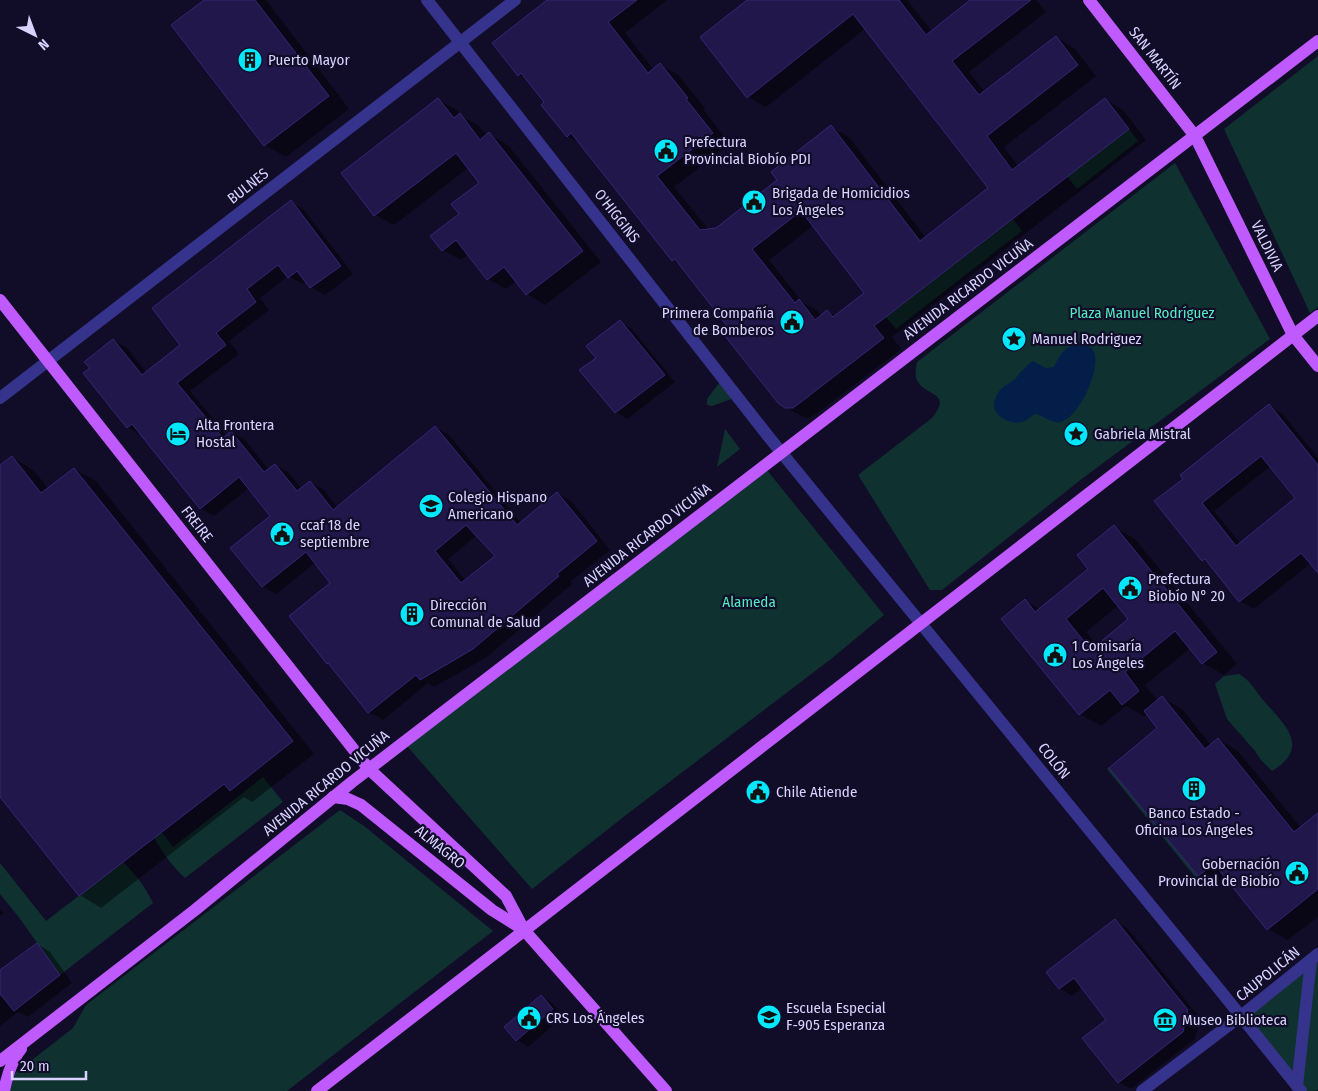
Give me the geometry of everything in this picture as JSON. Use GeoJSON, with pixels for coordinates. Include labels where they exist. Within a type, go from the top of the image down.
{"type":"FeatureCollection","features":[{"type":"Feature","properties":{"kind":"main road","name":"SAN MARTÍN"},"geometry":{"type":"LineString","coordinates":[[1089,0],[1195,136]]}},
{"type":"Feature","properties":{"kind":"main road","name":"AVENIDA RICARDO VICUÑA"},"geometry":{"type":"LineString","coordinates":[[0,1061],[195,910],[369,769],[1318,41]]}},
{"type":"Feature","properties":{"kind":"main road","name":"VALDIVIA"},"geometry":{"type":"LineString","coordinates":[[1195,136],[1293,336],[1318,366]]}},
{"type":"Feature","properties":{"kind":"main road","name":"FREIRE"},"geometry":{"type":"LineString","coordinates":[[0,300],[369,769]]}},
{"type":"Feature","properties":{"kind":"main road"},"geometry":{"type":"LineString","coordinates":[[317,1091],[1318,316]]}},
{"type":"Feature","properties":{"kind":"main road","name":"ALMAGRO"},"geometry":{"type":"LineString","coordinates":[[369,769],[506,896],[524,930],[666,1091]]}},
{"type":"Feature","properties":{"kind":"main road","name":"ALMAGRO"},"geometry":{"type":"LineString","coordinates":[[333,797],[348,799],[361,805],[492,910],[524,930]]}},
{"type":"Feature","properties":{"kind":"main road"},"geometry":{"type":"LineString","coordinates":[[4,1091],[6,1080],[17,1054],[38,1031]]}},
{"type":"Feature","properties":{"kind":"street","name":"O'HIGGINS"},"geometry":{"type":"LineString","coordinates":[[427,0],[782,452]]}},
{"type":"Feature","properties":{"kind":"street","name":"BULNES"},"geometry":{"type":"LineString","coordinates":[[0,398],[515,0]]}},
{"type":"Feature","properties":{"kind":"street","name":"COLÓN"},"geometry":{"type":"LineString","coordinates":[[782,452],[1299,1088]]}},
{"type":"Feature","properties":{"kind":"street","name":"CAUPOLICÁN"},"geometry":{"type":"LineString","coordinates":[[1142,1091],[1315,957]]}},
{"type":"Feature","properties":{"kind":"street"},"geometry":{"type":"LineString","coordinates":[[1299,1088],[1315,957]]}},
{"type":"Feature","properties":{"kind":"green space"},"geometry":{"type":"Polygon","coordinates":[[[1318,56],[1318,307],[1310,313],[1224,129],[1318,56]]]}},
{"type":"Feature","properties":{"kind":"green space"},"geometry":{"type":"Polygon","coordinates":[[[1129,129],[1138,141],[1077,189],[1067,176],[1129,129]]]}},
{"type":"Feature","properties":{"kind":"green space","name":"Plaza Manuel Rodríguez"},"geometry":{"type":"Polygon","coordinates":[[[1175,163],[1270,339],[1083,478],[942,590],[930,590],[858,475],[932,418],[938,410],[939,399],[922,386],[916,378],[917,362],[1175,163]]]}},
{"type":"Feature","properties":{"kind":"green space"},"geometry":{"type":"Polygon","coordinates":[[[1013,219],[1022,231],[896,329],[886,317],[1013,219]]]}},
{"type":"Feature","properties":{"kind":"green space"},"geometry":{"type":"Polygon","coordinates":[[[723,378],[737,397],[712,406],[707,405],[707,399],[723,378]]]}},
{"type":"Feature","properties":{"kind":"green space"},"geometry":{"type":"Polygon","coordinates":[[[725,429],[740,449],[717,467],[725,429]]]}},
{"type":"Feature","properties":{"kind":"green space","name":"Alameda"},"geometry":{"type":"Polygon","coordinates":[[[766,469],[884,615],[831,659],[532,889],[407,746],[766,469]]]}},
{"type":"Feature","properties":{"kind":"green space"},"geometry":{"type":"Polygon","coordinates":[[[1239,674],[1246,679],[1279,718],[1290,736],[1292,744],[1290,753],[1284,762],[1272,771],[1227,719],[1215,684],[1224,676],[1239,674]]]}},
{"type":"Feature","properties":{"kind":"green space"},"geometry":{"type":"Polygon","coordinates":[[[1109,767],[1198,876],[1196,878],[1107,769],[1109,767]]]}},
{"type":"Feature","properties":{"kind":"green space"},"geometry":{"type":"Polygon","coordinates":[[[263,777],[283,802],[185,878],[168,859],[154,838],[162,832],[173,847],[263,777]]]}},
{"type":"Feature","properties":{"kind":"green space"},"geometry":{"type":"Polygon","coordinates":[[[340,810],[364,826],[493,931],[287,1091],[7,1091],[9,1078],[73,1028],[86,1005],[340,810]]]}},
{"type":"Feature","properties":{"kind":"green space"},"geometry":{"type":"Polygon","coordinates":[[[123,862],[140,881],[153,903],[60,975],[0,894],[0,863],[46,921],[123,862]]]}},
{"type":"Feature","properties":{"kind":"green space"},"geometry":{"type":"Polygon","coordinates":[[[1318,958],[1318,1089],[1316,1091],[1304,1091],[1246,1017],[1318,958]]]}},
{"type":"Feature","properties":{"kind":"water"},"geometry":{"type":"Polygon","coordinates":[[[1080,343],[1087,345],[1093,350],[1095,368],[1087,391],[1075,412],[1060,422],[1051,421],[1035,414],[1026,421],[1018,423],[1008,421],[999,416],[994,408],[994,401],[998,393],[1028,365],[1033,361],[1046,368],[1054,367],[1064,351],[1070,346],[1080,343]]]}},
{"type":"Feature","properties":{"kind":"building","name":"Puerto Mayor"},"geometry":{"type":"Polygon","coordinates":[[[204,0],[255,0],[329,96],[264,146],[171,25],[204,0]]]}},
{"type":"Feature","properties":{"kind":"building"},"geometry":{"type":"Polygon","coordinates":[[[547,0],[637,0],[608,22],[648,73],[660,63],[713,133],[657,176],[700,230],[716,228],[777,180],[771,172],[831,125],[920,241],[988,188],[853,14],[747,98],[700,37],[747,0],[899,0],[926,35],[970,0],[1031,0],[952,61],[979,95],[1056,36],[1078,65],[987,136],[1012,170],[1105,98],[1129,129],[874,326],[884,338],[793,408],[785,408],[778,403],[725,336],[731,331],[675,259],[672,261],[571,133],[567,137],[541,105],[544,102],[521,73],[518,76],[492,43],[547,0]],[[801,211],[752,249],[795,303],[799,299],[815,320],[827,310],[833,317],[864,293],[801,211]]]}},
{"type":"Feature","properties":{"kind":"building"},"geometry":{"type":"Polygon","coordinates":[[[438,98],[454,118],[460,113],[480,140],[489,132],[583,251],[526,295],[504,267],[487,280],[456,240],[442,251],[430,236],[459,214],[451,204],[479,183],[456,153],[374,216],[341,173],[438,98]]]}},
{"type":"Feature","properties":{"kind":"building"},"geometry":{"type":"Polygon","coordinates":[[[291,200],[341,266],[310,288],[297,271],[288,278],[278,265],[247,289],[256,302],[216,333],[226,345],[177,383],[223,438],[231,431],[264,472],[275,464],[297,491],[310,481],[333,510],[435,426],[517,525],[557,492],[597,541],[473,649],[420,680],[416,675],[368,713],[289,616],[330,583],[306,552],[262,587],[230,548],[270,516],[239,477],[200,509],[132,424],[127,428],[83,373],[90,368],[84,362],[113,339],[142,375],[180,345],[152,308],[291,200]],[[466,525],[435,551],[461,583],[495,556],[466,525]]]}},
{"type":"Feature","properties":{"kind":"building"},"geometry":{"type":"Polygon","coordinates":[[[620,320],[665,375],[615,413],[579,370],[596,358],[586,346],[620,320]]]}},
{"type":"Feature","properties":{"kind":"building"},"geometry":{"type":"Polygon","coordinates":[[[1269,404],[1318,465],[1318,573],[1301,553],[1239,602],[1205,559],[1202,561],[1154,501],[1183,479],[1180,475],[1269,404]],[[1261,456],[1202,503],[1236,546],[1295,498],[1261,456]]]}},
{"type":"Feature","properties":{"kind":"building"},"geometry":{"type":"Polygon","coordinates":[[[12,456],[41,493],[74,468],[293,741],[230,791],[224,784],[79,896],[0,797],[0,465],[12,456]]]}},
{"type":"Feature","properties":{"kind":"building"},"geometry":{"type":"Polygon","coordinates":[[[1114,525],[1217,652],[1202,664],[1175,631],[1125,672],[1139,691],[1122,705],[1110,690],[1079,715],[1001,619],[1025,599],[1035,612],[1088,569],[1077,555],[1114,525]],[[1103,588],[1066,619],[1091,650],[1128,619],[1103,588]]]}},
{"type":"Feature","properties":{"kind":"building","name":"Banco Estado - Oficina Los Ángeles"},"geometry":{"type":"Polygon","coordinates":[[[1162,696],[1205,749],[1218,738],[1294,832],[1318,813],[1318,889],[1267,930],[1214,864],[1198,876],[1109,768],[1157,728],[1144,711],[1162,696]]]}},
{"type":"Feature","properties":{"kind":"building"},"geometry":{"type":"Polygon","coordinates":[[[1115,919],[1188,1010],[1183,1032],[1118,1083],[1082,1038],[1106,1020],[1074,978],[1059,989],[1046,972],[1115,919]]]}},
{"type":"Feature","properties":{"kind":"building"},"geometry":{"type":"Polygon","coordinates":[[[37,943],[60,975],[14,1011],[0,994],[0,970],[37,943]]]}},
{"type":"Feature","properties":{"kind":"building","name":"CRS Los Ángeles"},"geometry":{"type":"Polygon","coordinates":[[[541,995],[553,1009],[516,1041],[504,1027],[541,995]]]}},
{"type":"Feature","properties":{"kind":"place","name":"Puerto Mayor"},"geometry":{"type":"Point","coordinates":[250,60]}},
{"type":"Feature","properties":{"kind":"place","name":"Prefectura Provincial Biobío PDI"},"geometry":{"type":"Point","coordinates":[666,151]}},
{"type":"Feature","properties":{"kind":"place","name":"Brigada de Homicidios Los Ángeles"},"geometry":{"type":"Point","coordinates":[754,202]}},
{"type":"Feature","properties":{"kind":"place","name":"Primera Compañía de Bomberos"},"geometry":{"type":"Point","coordinates":[792,322]}},
{"type":"Feature","properties":{"kind":"place","name":"Manuel Rodriguez"},"geometry":{"type":"Point","coordinates":[1014,339]}},
{"type":"Feature","properties":{"kind":"place","name":"Alta Frontera Hostal"},"geometry":{"type":"Point","coordinates":[178,434]}},
{"type":"Feature","properties":{"kind":"place","name":"Gabriela Mistral"},"geometry":{"type":"Point","coordinates":[1076,434]}},
{"type":"Feature","properties":{"kind":"place","name":"Colegio Hispano Americano"},"geometry":{"type":"Point","coordinates":[431,506]}},
{"type":"Feature","properties":{"kind":"place","name":"ccaf 18 de septiembre"},"geometry":{"type":"Point","coordinates":[282,534]}},
{"type":"Feature","properties":{"kind":"place","name":"Prefectura Biobío N° 20"},"geometry":{"type":"Point","coordinates":[1130,588]}},
{"type":"Feature","properties":{"kind":"place","name":"Dirección Comunal de Salud"},"geometry":{"type":"Point","coordinates":[412,614]}},
{"type":"Feature","properties":{"kind":"place","name":"1 Comisaría Los Ángeles"},"geometry":{"type":"Point","coordinates":[1055,655]}},
{"type":"Feature","properties":{"kind":"place","name":"Banco Estado - Oficina Los Ángeles"},"geometry":{"type":"Point","coordinates":[1194,789]}},
{"type":"Feature","properties":{"kind":"place","name":"Chile Atiende"},"geometry":{"type":"Point","coordinates":[758,792]}},
{"type":"Feature","properties":{"kind":"place","name":"Gobernación Provincial de Biobío"},"geometry":{"type":"Point","coordinates":[1297,873]}},
{"type":"Feature","properties":{"kind":"place","name":"Escuela Especial F-905 Esperanza"},"geometry":{"type":"Point","coordinates":[769,1017]}},
{"type":"Feature","properties":{"kind":"place","name":"CRS Los Ángeles"},"geometry":{"type":"Point","coordinates":[529,1018]}},
{"type":"Feature","properties":{"kind":"place","name":"Museo Biblioteca"},"geometry":{"type":"Point","coordinates":[1165,1020]}}]}
